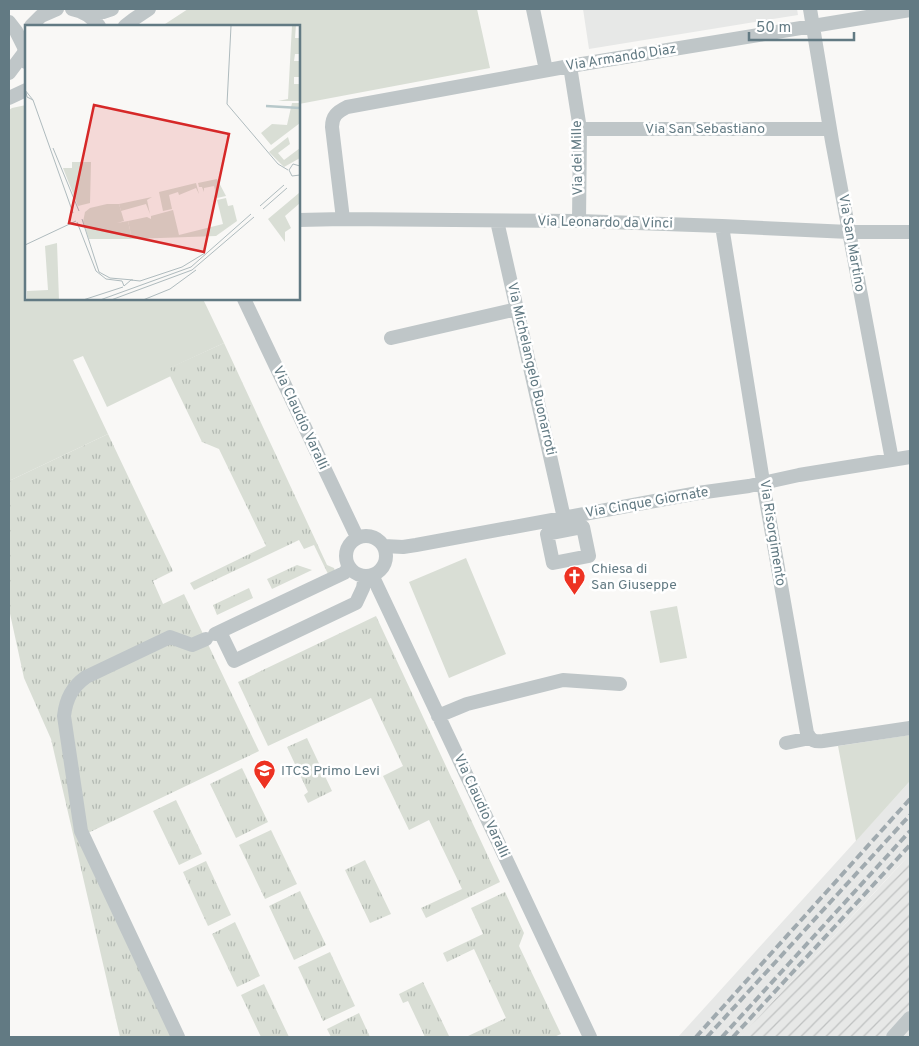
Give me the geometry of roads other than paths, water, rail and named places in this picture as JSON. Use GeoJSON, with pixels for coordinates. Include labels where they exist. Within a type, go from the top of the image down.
{"type":"FeatureCollection","features":[{"type":"Feature","properties":{"kind":"street"},"geometry":{"type":"LineString","coordinates":[[32,25],[50,9]]}},
{"type":"Feature","properties":{"kind":"street"},"geometry":{"type":"LineString","coordinates":[[79,11],[103,12],[112,9]]}},
{"type":"Feature","properties":{"kind":"street"},"geometry":{"type":"LineString","coordinates":[[126,25],[149,9]]}},
{"type":"Feature","properties":{"kind":"street"},"geometry":{"type":"LineString","coordinates":[[533,9],[546,70]]}},
{"type":"Feature","properties":{"kind":"street","name":"Via San Martino"},"geometry":{"type":"LineString","coordinates":[[810,9],[830,129],[892,460]]}},
{"type":"Feature","properties":{"kind":"street","name":"Via Armando Diaz"},"geometry":{"type":"LineString","coordinates":[[344,219],[332,120],[335,115],[347,107],[546,70],[910,10]]}},
{"type":"Feature","properties":{"kind":"street"},"geometry":{"type":"LineString","coordinates":[[79,11],[98,25]]}},
{"type":"Feature","properties":{"kind":"street"},"geometry":{"type":"LineString","coordinates":[[9,22],[25,49],[9,73]]}},
{"type":"Feature","properties":{"kind":"street","name":"Via dei Mille"},"geometry":{"type":"LineString","coordinates":[[570,66],[580,128],[579,222]]}},
{"type":"Feature","properties":{"kind":"street"},"geometry":{"type":"LineString","coordinates":[[9,98],[25,90]]}},
{"type":"Feature","properties":{"kind":"street","name":"Via San Sebastiano"},"geometry":{"type":"LineString","coordinates":[[580,128],[830,129]]}},
{"type":"Feature","properties":{"kind":"street","name":"Via Leonardo da Vinci"},"geometry":{"type":"LineString","coordinates":[[300,220],[579,222],[849,232],[910,232]]}},
{"type":"Feature","properties":{"kind":"street","name":"Via Michelangelo Buonarroti"},"geometry":{"type":"LineString","coordinates":[[497,221],[564,518]]}},
{"type":"Feature","properties":{"kind":"street","name":"Via Risorgimento"},"geometry":{"type":"LineString","coordinates":[[722,226],[804,724],[806,733],[810,738]]}},
{"type":"Feature","properties":{"kind":"street","name":"Via Claudio Varalli"},"geometry":{"type":"LineString","coordinates":[[244,300],[357,537]]}},
{"type":"Feature","properties":{"kind":"street"},"geometry":{"type":"LineString","coordinates":[[391,338],[517,309]]}},
{"type":"Feature","properties":{"kind":"street","name":"Via Cinque Giornate"},"geometry":{"type":"LineString","coordinates":[[384,546],[403,547],[416,545],[910,456]]}},
{"type":"Feature","properties":{"kind":"street"},"geometry":{"type":"LineString","coordinates":[[372,536],[384,546],[386,560],[383,567],[378,572],[368,576],[355,573],[346,561],[348,545],[357,537],[372,536]]}},
{"type":"Feature","properties":{"kind":"street"},"geometry":{"type":"LineString","coordinates":[[178,1037],[81,831],[64,716],[67,702],[78,683],[86,677],[170,637],[192,645],[344,573],[350,568]]}},
{"type":"Feature","properties":{"kind":"street"},"geometry":{"type":"LineString","coordinates":[[213,635],[234,661],[356,603],[368,576]]}},
{"type":"Feature","properties":{"kind":"street","name":"Via Claudio Varalli"},"geometry":{"type":"LineString","coordinates":[[368,576],[438,716],[590,1037]]}},
{"type":"Feature","properties":{"kind":"street"},"geometry":{"type":"LineString","coordinates":[[438,716],[467,704],[563,680],[620,684]]}},
{"type":"Feature","properties":{"kind":"street"},"geometry":{"type":"LineString","coordinates":[[786,743],[810,738],[816,742],[910,728]]}},
{"type":"Feature","properties":{"kind":"street"},"geometry":{"type":"LineString","coordinates":[[893,1037],[910,1018]]}},
{"type":"Feature","properties":{"kind":"railway"},"geometry":{"type":"LineString","coordinates":[[696,1037],[910,799]]}},
{"type":"Feature","properties":{"kind":"railway"},"geometry":{"type":"LineString","coordinates":[[707,1037],[910,815]]}},
{"type":"Feature","properties":{"kind":"railway"},"geometry":{"type":"LineString","coordinates":[[722,1037],[910,831]]}},
{"type":"Feature","properties":{"kind":"railway"},"geometry":{"type":"LineString","coordinates":[[733,1037],[910,845]]}},
{"type":"Feature","properties":{"kind":"place","name":"Chiesa di San Giuseppe"},"geometry":{"type":"Point","coordinates":[575,596]}},
{"type":"Feature","properties":{"kind":"place","name":"ITCS Primo Levi"},"geometry":{"type":"Point","coordinates":[265,790]}}]}
